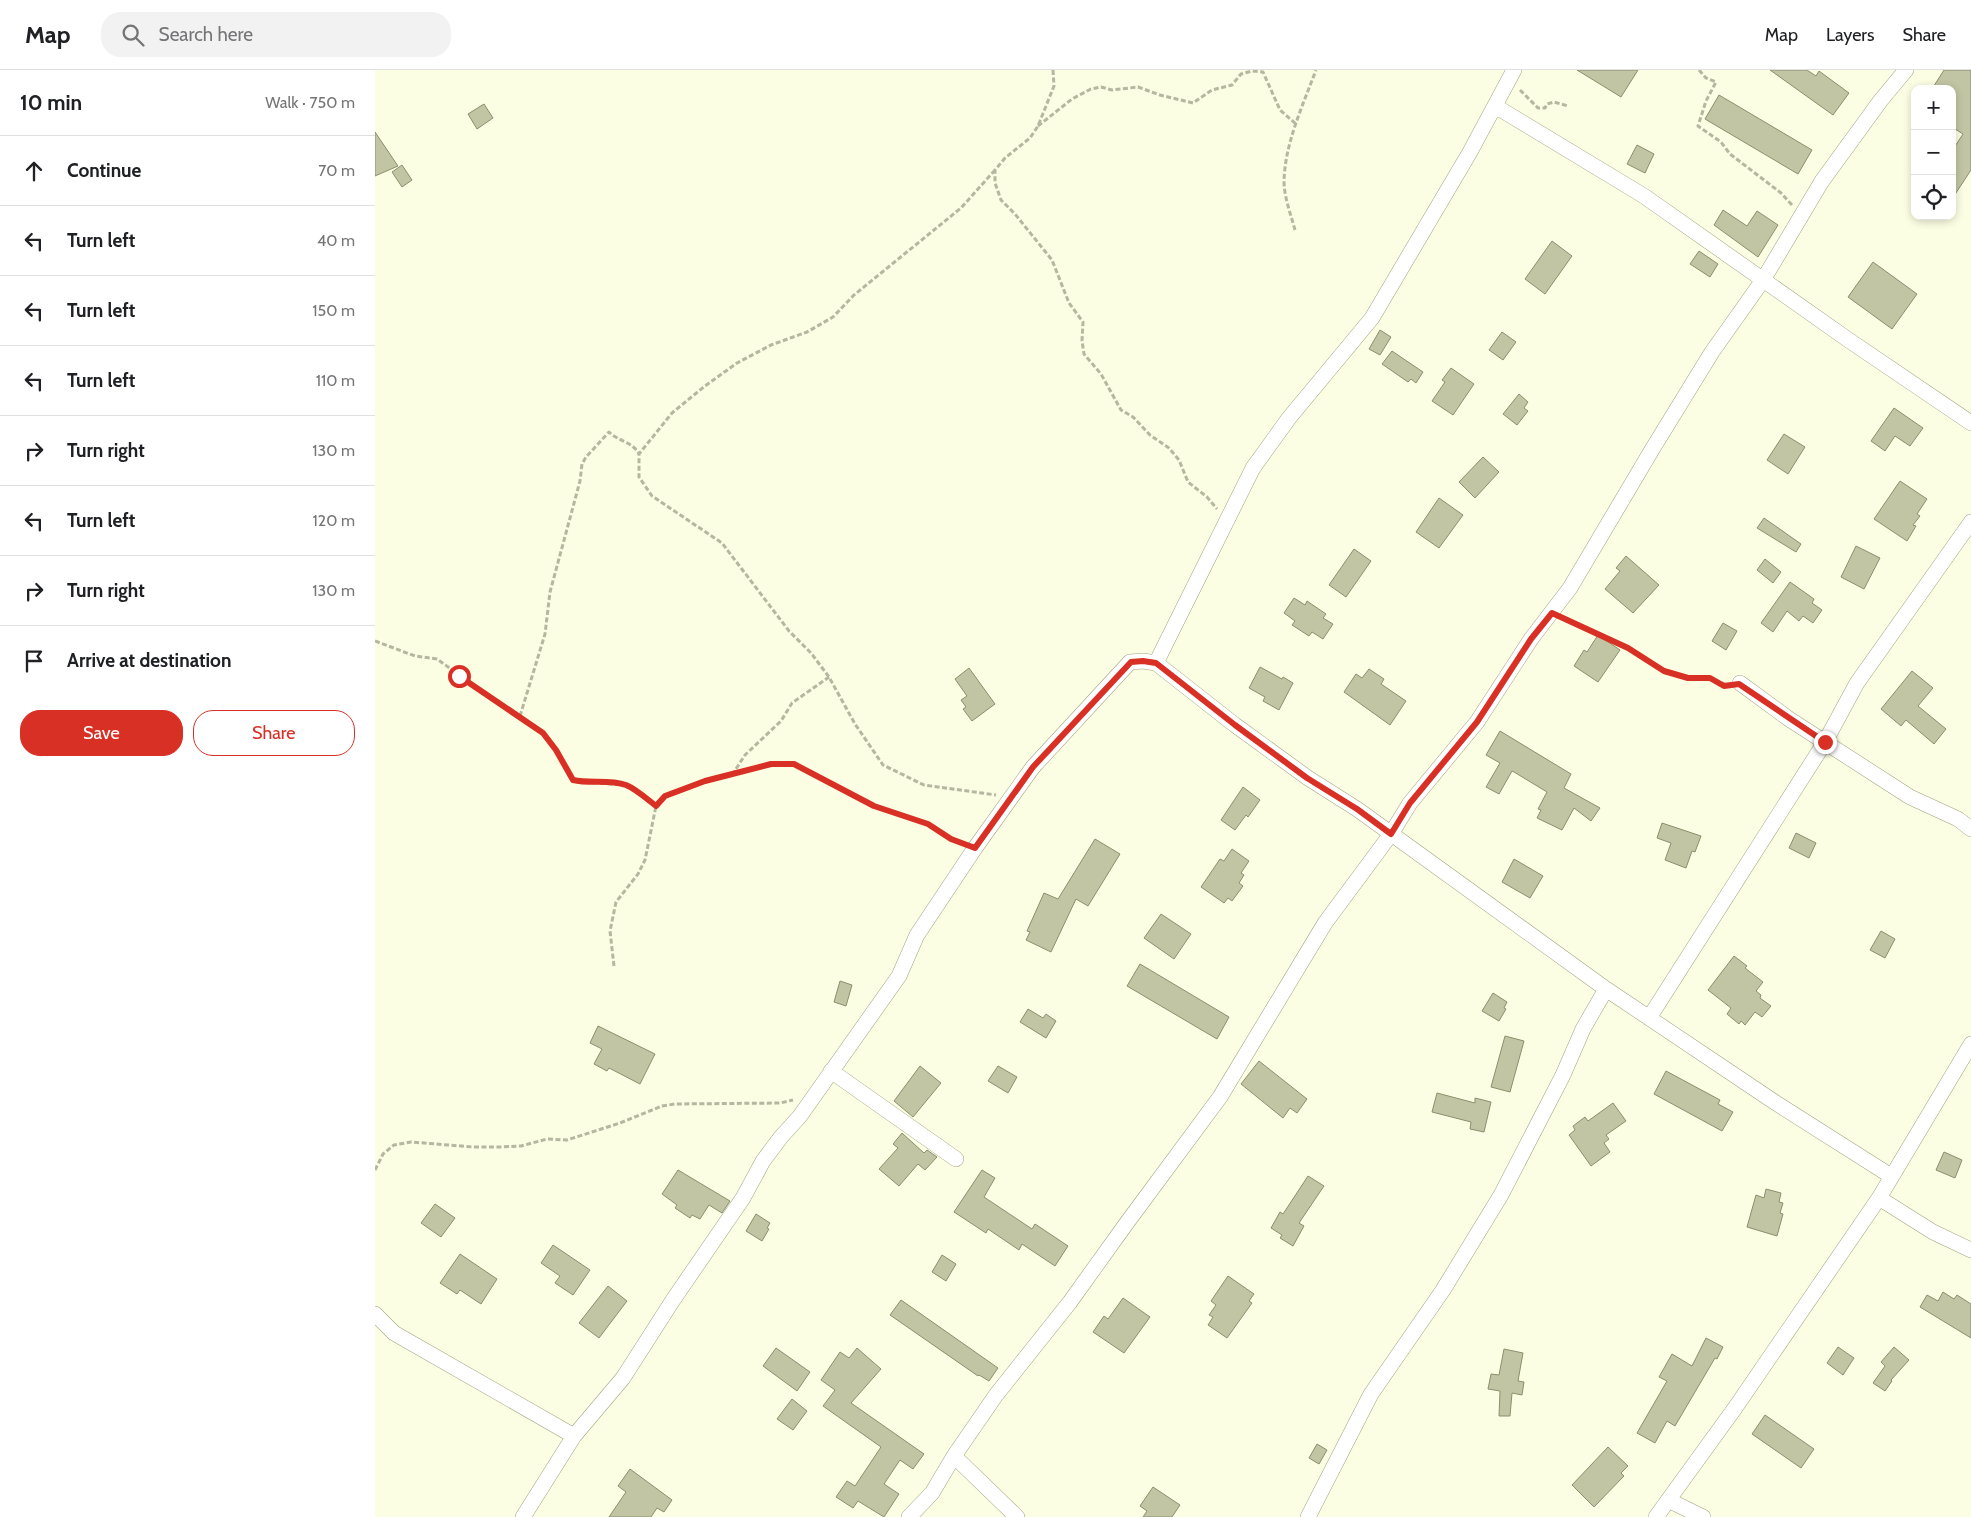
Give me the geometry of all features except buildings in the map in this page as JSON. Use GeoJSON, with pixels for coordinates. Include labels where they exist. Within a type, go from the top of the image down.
{"type":"FeatureCollection","features":[{"type":"Feature","properties":{"kind":"street"},"geometry":{"type":"LineString","coordinates":[[1156,663],[1253,468],[1289,418],[1371,318],[1495,106],[1514,70]]}},
{"type":"Feature","properties":{"kind":"street"},"geometry":{"type":"LineString","coordinates":[[909,1517],[932,1493],[954,1456],[996,1395],[1071,1302],[1220,1097],[1325,923],[1391,834],[1410,803],[1477,722],[1531,639],[1570,588],[1611,516],[1712,352],[1763,280],[1827,174],[1881,100],[1906,70]]}},
{"type":"Feature","properties":{"kind":"street"},"geometry":{"type":"LineString","coordinates":[[1495,106],[1644,196],[1971,423]]}},
{"type":"Feature","properties":{"kind":"street"},"geometry":{"type":"LineString","coordinates":[[1649,1018],[1825,742],[1857,683],[1971,522]]}},
{"type":"Feature","properties":{"kind":"street"},"geometry":{"type":"LineString","coordinates":[[523,1517],[573,1436],[623,1378],[673,1300],[743,1198],[763,1161],[814,1097],[899,976],[917,934],[975,848],[1033,767],[1131,662],[1156,663],[1307,778],[1357,809],[1606,988],[1776,1103],[1891,1176]]}},
{"type":"Feature","properties":{"kind":"street"},"geometry":{"type":"LineString","coordinates":[[1739,684],[1910,797],[1958,819],[1971,829]]}},
{"type":"Feature","properties":{"kind":"street"},"geometry":{"type":"LineString","coordinates":[[1308,1517],[1371,1394],[1443,1290],[1501,1195],[1563,1075],[1583,1029],[1606,988]]}},
{"type":"Feature","properties":{"kind":"street"},"geometry":{"type":"LineString","coordinates":[[1656,1517],[1735,1408],[1879,1198],[1971,1044]]}},
{"type":"Feature","properties":{"kind":"street"},"geometry":{"type":"LineString","coordinates":[[831,1071],[956,1159]]}},
{"type":"Feature","properties":{"kind":"street"},"geometry":{"type":"LineString","coordinates":[[1879,1198],[1933,1232],[1971,1250]]}},
{"type":"Feature","properties":{"kind":"street"},"geometry":{"type":"LineString","coordinates":[[375,1314],[395,1333],[573,1436]]}},
{"type":"Feature","properties":{"kind":"street"},"geometry":{"type":"LineString","coordinates":[[954,1456],[1017,1517]]}},
{"type":"Feature","properties":{"kind":"street"},"geometry":{"type":"LineString","coordinates":[[1668,1500],[1703,1517]]}},
{"type":"Feature","properties":{"kind":"path"},"geometry":{"type":"LineString","coordinates":[[639,454],[672,413],[729,369],[771,344],[807,332],[833,317],[854,295],[961,208],[1005,158],[1030,138],[1038,126],[1054,86],[1053,70]]}},
{"type":"Feature","properties":{"kind":"path"},"geometry":{"type":"LineString","coordinates":[[1038,126],[1072,99],[1091,89],[1101,87],[1112,90],[1138,87],[1160,95],[1193,103],[1212,90],[1232,85],[1241,74],[1251,70],[1263,72],[1281,110],[1296,124]]}},
{"type":"Feature","properties":{"kind":"path"},"geometry":{"type":"LineString","coordinates":[[1295,230],[1284,183],[1287,158],[1296,124],[1316,70]]}},
{"type":"Feature","properties":{"kind":"path"},"geometry":{"type":"LineString","coordinates":[[1699,70],[1706,78],[1716,82],[1706,101],[1698,126],[1721,142],[1729,154],[1781,193],[1802,214]]}},
{"type":"Feature","properties":{"kind":"path"},"geometry":{"type":"LineString","coordinates":[[1518,85],[1520,91],[1538,108],[1545,108],[1547,104],[1554,102],[1568,106]]}},
{"type":"Feature","properties":{"kind":"path"},"geometry":{"type":"LineString","coordinates":[[995,170],[995,183],[1001,200],[1015,214],[1052,260],[1069,303],[1083,322],[1082,341],[1084,354],[1101,374],[1121,410],[1133,417],[1150,435],[1169,448],[1179,460],[1188,482],[1207,497],[1227,519]]}},
{"type":"Feature","properties":{"kind":"path"},"geometry":{"type":"LineString","coordinates":[[520,716],[545,634],[550,592],[580,481],[582,464],[596,444],[609,432],[637,449],[639,454],[639,478],[652,496],[721,543],[789,631],[811,653],[829,677],[855,724],[883,765],[924,785],[1011,798]]}},
{"type":"Feature","properties":{"kind":"path"},"geometry":{"type":"LineString","coordinates":[[1552,613],[1628,648],[1664,671],[1688,678],[1710,678],[1724,686],[1739,684]]}},
{"type":"Feature","properties":{"kind":"path"},"geometry":{"type":"LineString","coordinates":[[375,641],[415,656],[437,660],[520,716],[543,733],[556,750],[573,780],[626,785],[656,806]]}},
{"type":"Feature","properties":{"kind":"path"},"geometry":{"type":"LineString","coordinates":[[732,776],[745,755],[781,721],[792,703],[829,677]]}},
{"type":"Feature","properties":{"kind":"path"},"geometry":{"type":"LineString","coordinates":[[614,966],[610,931],[616,902],[638,874],[645,860],[656,806],[665,796],[705,781],[732,776],[771,764],[794,764],[874,806],[928,824],[951,839],[975,848]]}},
{"type":"Feature","properties":{"kind":"path"},"geometry":{"type":"LineString","coordinates":[[375,1170],[383,1154],[394,1145],[403,1143],[473,1147],[521,1146],[547,1139],[567,1140],[621,1123],[662,1106],[675,1104],[780,1102],[814,1097]]}},
{"type":"Feature","properties":{"kind":"route"},"geometry":{"type":"LineString","coordinates":[[459,676],[543,733],[556,750],[573,780],[626,785],[656,806],[665,796],[705,781],[732,776],[771,764],[794,764],[874,806],[928,824],[951,839],[975,848],[1033,767],[1131,662],[1156,663],[1307,778],[1357,809],[1391,834],[1410,803],[1477,722],[1531,639],[1552,613],[1628,648],[1664,671],[1688,678],[1710,678],[1724,686],[1739,684],[1825,742]]}}]}
